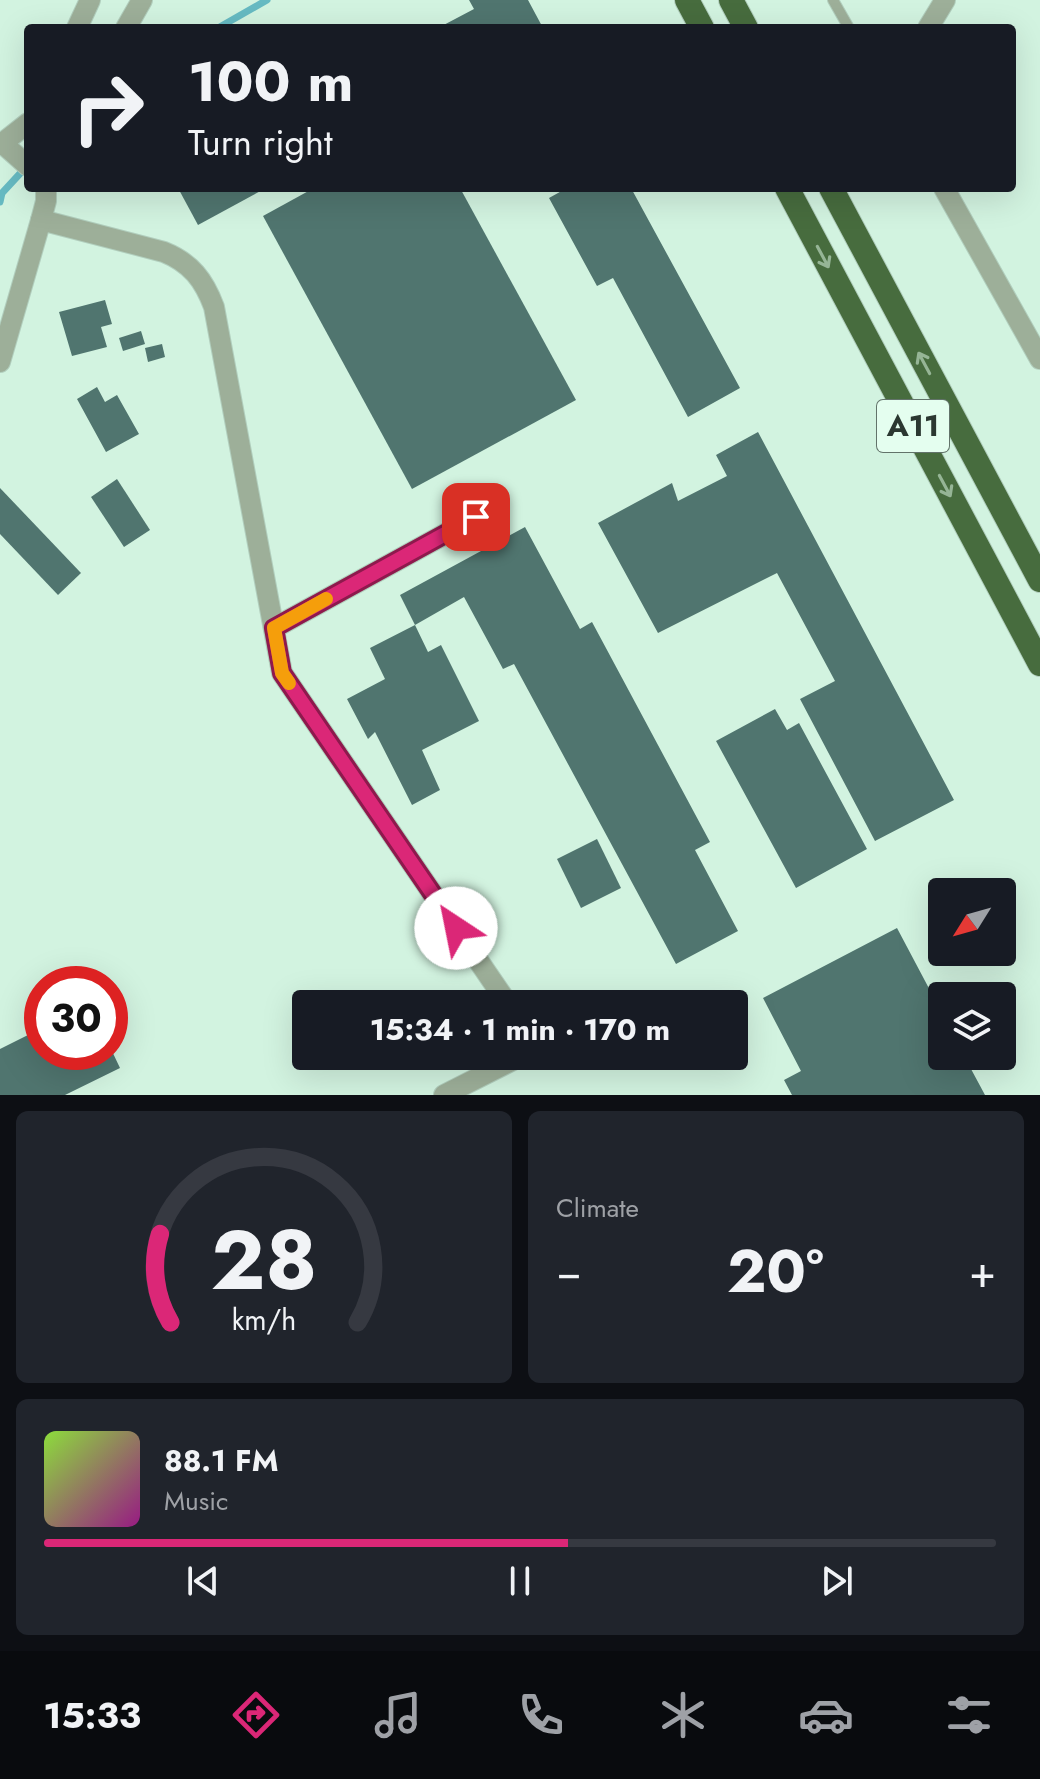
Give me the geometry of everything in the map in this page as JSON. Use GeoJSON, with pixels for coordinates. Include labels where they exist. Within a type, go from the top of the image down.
{"type":"FeatureCollection","features":[{"type":"Feature","properties":{"kind":"highway"},"geometry":{"type":"LineString","coordinates":[[687,0],[700,24]]}},
{"type":"Feature","properties":{"kind":"highway"},"geometry":{"type":"LineString","coordinates":[[731,0],[744,24]]}},
{"type":"Feature","properties":{"kind":"highway","name":"A11"},"geometry":{"type":"LineString","coordinates":[[789,192],[1040,664]]}},
{"type":"Feature","properties":{"kind":"highway","name":"A11"},"geometry":{"type":"LineString","coordinates":[[833,192],[1040,580]]}},
{"type":"Feature","properties":{"kind":"street"},"geometry":{"type":"LineString","coordinates":[[79,24],[90,0]]}},
{"type":"Feature","properties":{"kind":"street"},"geometry":{"type":"LineString","coordinates":[[128,24],[142,0]]}},
{"type":"Feature","properties":{"kind":"street"},"geometry":{"type":"LineString","coordinates":[[930,24],[945,0]]}},
{"type":"Feature","properties":{"kind":"street"},"geometry":{"type":"LineString","coordinates":[[23,161],[1,144],[24,126]]}},
{"type":"Feature","properties":{"kind":"street"},"geometry":{"type":"LineString","coordinates":[[0,362],[41,220],[46,192]]}},
{"type":"Feature","properties":{"kind":"street"},"geometry":{"type":"LineString","coordinates":[[946,192],[1040,359]]}},
{"type":"Feature","properties":{"kind":"street"},"geometry":{"type":"LineString","coordinates":[[41,220],[164,252],[179,258],[201,278],[214,307],[282,673],[498,990]]}},
{"type":"Feature","properties":{"kind":"street"},"geometry":{"type":"LineString","coordinates":[[274,628],[476,517]]}},
{"type":"Feature","properties":{"kind":"street"},"geometry":{"type":"LineString","coordinates":[[444,1095],[493,1070]]}},
{"type":"Feature","properties":{"kind":"lane"},"geometry":{"type":"LineString","coordinates":[[833,0],[847,24]]}},
{"type":"Feature","properties":{"kind":"building"},"geometry":{"type":"Polygon","coordinates":[[[469,0],[528,0],[541,24],[446,24],[474,9],[469,0]]]}},
{"type":"Feature","properties":{"kind":"building"},"geometry":{"type":"Polygon","coordinates":[[[180,192],[259,192],[198,225],[180,192]]]}},
{"type":"Feature","properties":{"kind":"building"},"geometry":{"type":"Polygon","coordinates":[[[307,192],[462,192],[576,400],[412,489],[263,216],[307,192]]]}},
{"type":"Feature","properties":{"kind":"building"},"geometry":{"type":"Polygon","coordinates":[[[560,192],[633,192],[740,388],[688,417],[613,278],[597,286],[549,198],[560,192]]]}},
{"type":"Feature","properties":{"kind":"building"},"geometry":{"type":"Polygon","coordinates":[[[105,300],[112,324],[101,327],[107,347],[72,356],[59,312],[105,300]]]}},
{"type":"Feature","properties":{"kind":"building"},"geometry":{"type":"Polygon","coordinates":[[[141,331],[145,344],[123,351],[119,338],[141,331]]]}},
{"type":"Feature","properties":{"kind":"building"},"geometry":{"type":"Polygon","coordinates":[[[162,344],[165,357],[148,362],[145,348],[162,344]]]}},
{"type":"Feature","properties":{"kind":"building"},"geometry":{"type":"Polygon","coordinates":[[[97,387],[105,402],[117,395],[139,434],[106,452],[77,399],[97,387]]]}},
{"type":"Feature","properties":{"kind":"building"},"geometry":{"type":"Polygon","coordinates":[[[758,432],[954,800],[875,841],[800,699],[835,681],[777,573],[658,633],[598,523],[672,483],[678,501],[727,476],[716,455],[758,432]]]}},
{"type":"Feature","properties":{"kind":"building"},"geometry":{"type":"Polygon","coordinates":[[[117,479],[150,530],[124,547],[91,497],[117,479]]]}},
{"type":"Feature","properties":{"kind":"building"},"geometry":{"type":"Polygon","coordinates":[[[0,488],[81,573],[58,595],[0,534],[0,488]]]}},
{"type":"Feature","properties":{"kind":"building"},"geometry":{"type":"Polygon","coordinates":[[[525,527],[580,629],[592,622],[710,842],[695,850],[738,931],[676,964],[514,664],[503,669],[464,597],[415,625],[400,595],[525,527]]]}},
{"type":"Feature","properties":{"kind":"building"},"geometry":{"type":"Polygon","coordinates":[[[415,625],[428,652],[441,645],[479,721],[422,750],[440,790],[412,805],[375,732],[368,739],[347,699],[385,679],[370,648],[415,625]]]}},
{"type":"Feature","properties":{"kind":"building"},"geometry":{"type":"Polygon","coordinates":[[[775,709],[787,730],[799,723],[867,849],[796,888],[716,741],[775,709]]]}},
{"type":"Feature","properties":{"kind":"building"},"geometry":{"type":"Polygon","coordinates":[[[597,839],[621,888],[581,908],[557,859],[597,839]]]}},
{"type":"Feature","properties":{"kind":"building"},"geometry":{"type":"Polygon","coordinates":[[[897,928],[928,987],[928,1070],[972,1070],[985,1095],[792,1095],[784,1080],[801,1071],[763,998],[897,928]]]}},
{"type":"Feature","properties":{"kind":"building"},"geometry":{"type":"Polygon","coordinates":[[[24,1037],[24,1070],[116,1070],[65,1095],[0,1095],[0,1049],[24,1037]]]}},
{"type":"Feature","properties":{"kind":"waterway"},"geometry":{"type":"LineString","coordinates":[[225,24],[267,0]]}},
{"type":"Feature","properties":{"kind":"waterway"},"geometry":{"type":"LineString","coordinates":[[0,202],[2,193],[24,169]]}},
{"type":"Feature","properties":{"kind":"slow traffic"},"geometry":{"type":"LineString","coordinates":[[289,683],[282,673],[274,628],[326,599]]}},
{"type":"Feature","properties":{"kind":"route"},"geometry":{"type":"LineString","coordinates":[[456,928],[282,673],[274,628],[476,517]]}}]}
